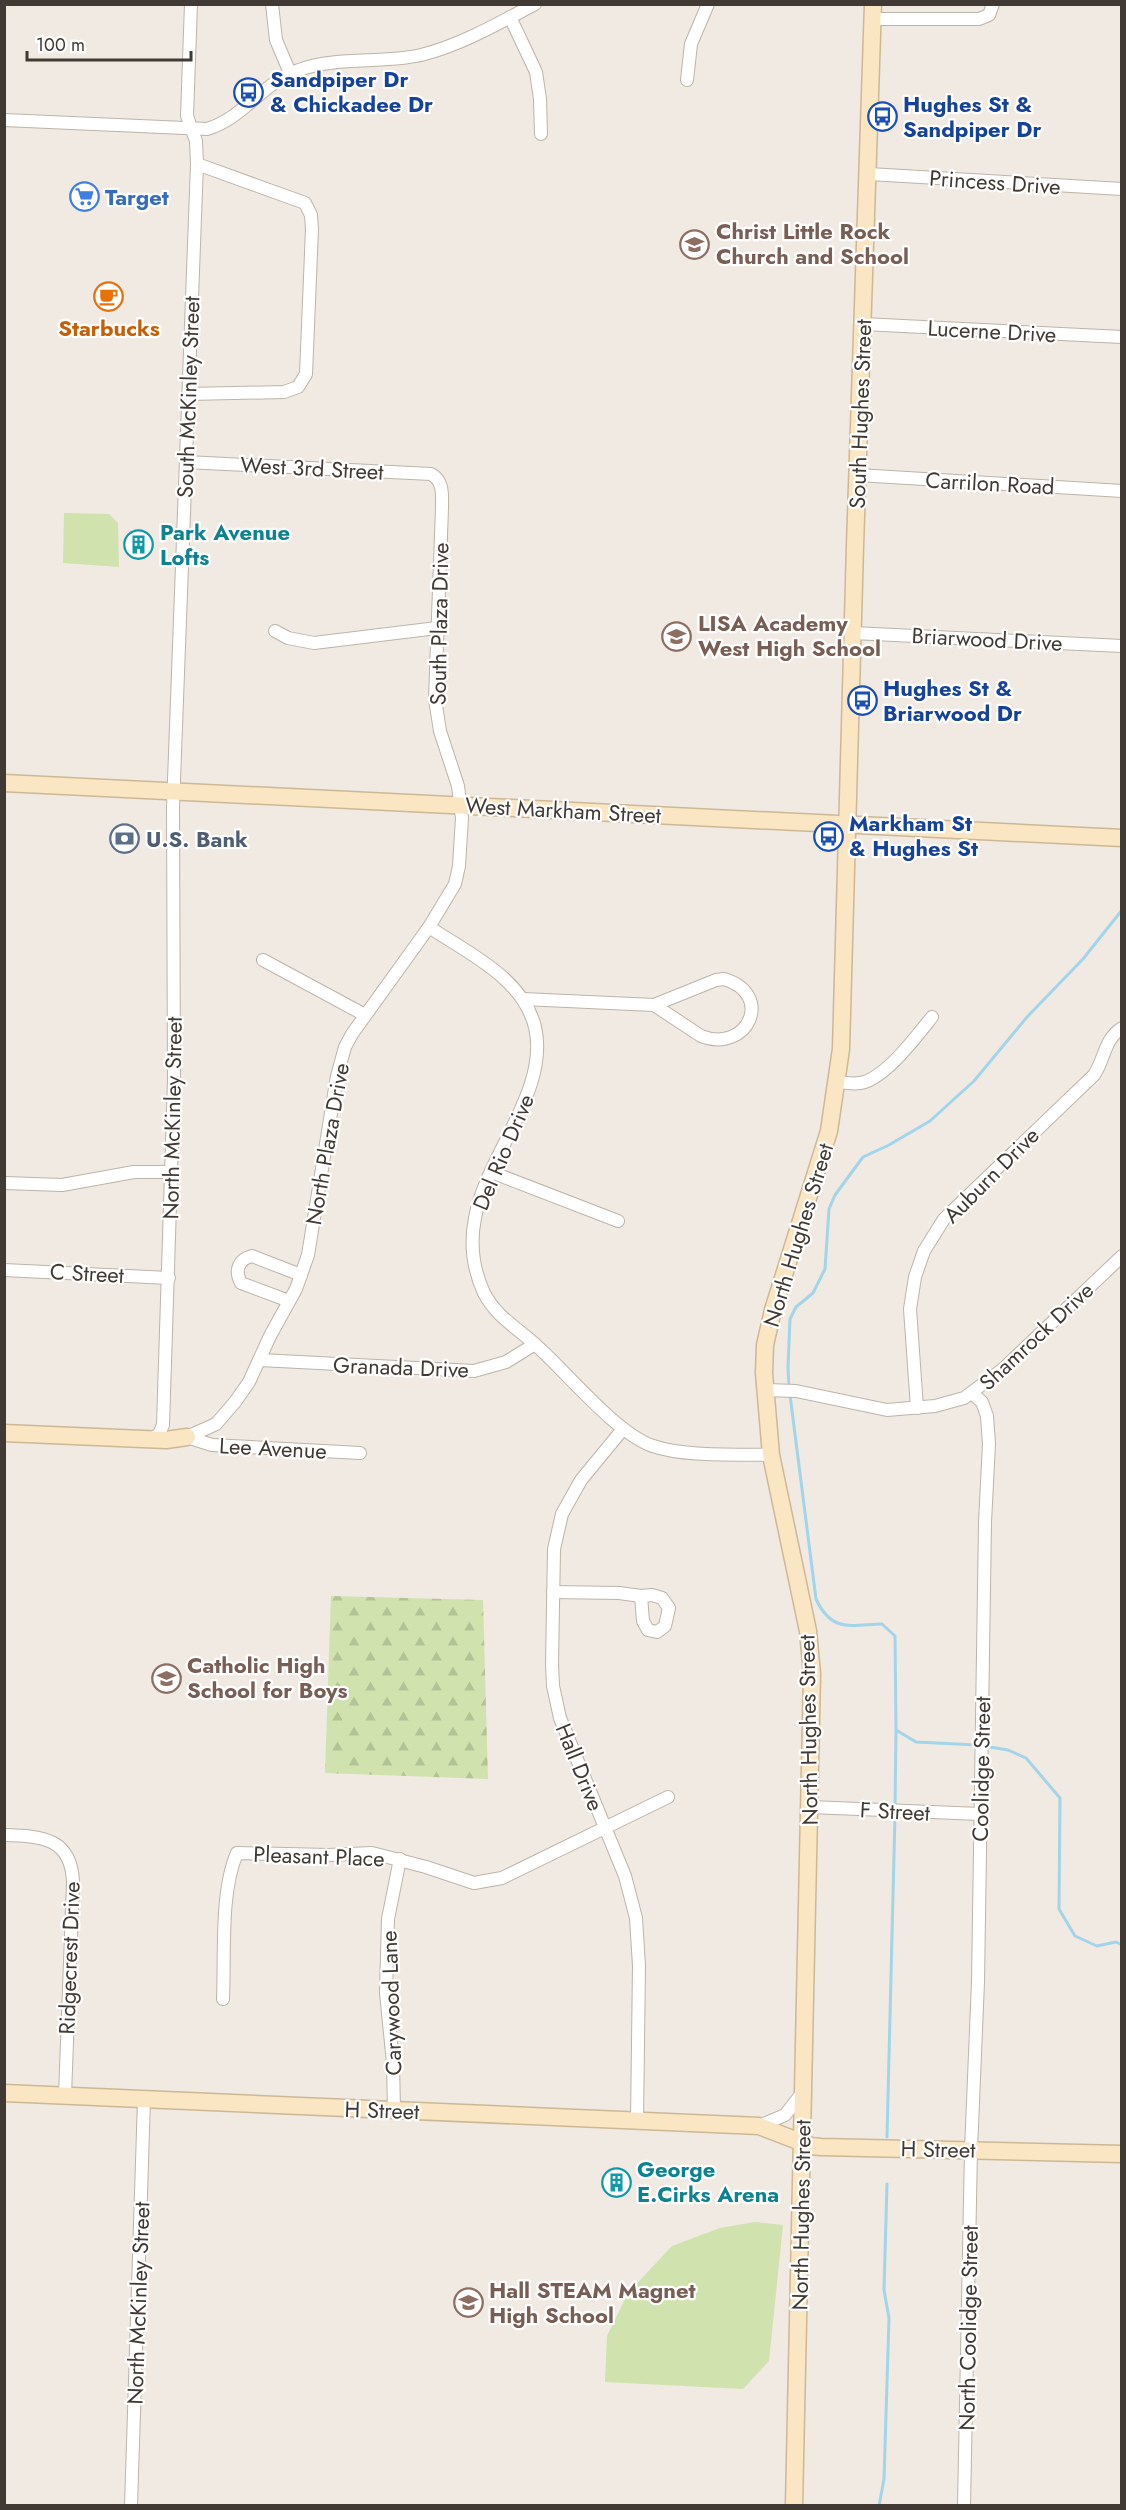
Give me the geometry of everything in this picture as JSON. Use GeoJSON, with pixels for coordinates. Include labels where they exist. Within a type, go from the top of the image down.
{"type":"FeatureCollection","features":[{"type":"Feature","properties":{"kind":"street","name":"South McKinley Street"},"geometry":{"type":"LineString","coordinates":[[173,792],[197,164],[196,141],[187,116],[191,4]]}},
{"type":"Feature","properties":{"kind":"street"},"geometry":{"type":"LineString","coordinates":[[272,4],[276,40],[290,73]]}},
{"type":"Feature","properties":{"kind":"street"},"geometry":{"type":"LineString","coordinates":[[4,120],[207,129],[231,118],[270,84],[290,73],[318,65],[420,55],[448,46],[534,4]]}},
{"type":"Feature","properties":{"kind":"street"},"geometry":{"type":"LineString","coordinates":[[687,80],[691,44],[708,4]]}},
{"type":"Feature","properties":{"kind":"street"},"geometry":{"type":"LineString","coordinates":[[873,12],[979,19],[989,15],[993,4]]}},
{"type":"Feature","properties":{"kind":"street","name":"South Hughes Street"},"geometry":{"type":"LineString","coordinates":[[848,825],[873,12]]}},
{"type":"Feature","properties":{"kind":"street"},"geometry":{"type":"LineString","coordinates":[[510,17],[536,72],[540,99],[541,134]]}},
{"type":"Feature","properties":{"kind":"street"},"geometry":{"type":"LineString","coordinates":[[189,394],[284,392],[298,387],[306,374],[312,229],[311,215],[305,204],[197,164]]}},
{"type":"Feature","properties":{"kind":"street","name":"Princess Drive"},"geometry":{"type":"LineString","coordinates":[[869,174],[1122,189]]}},
{"type":"Feature","properties":{"kind":"street","name":"Lucerne Drive"},"geometry":{"type":"LineString","coordinates":[[863,324],[1122,337]]}},
{"type":"Feature","properties":{"kind":"street","name":"West 3rd Street"},"geometry":{"type":"LineString","coordinates":[[186,462],[431,474],[436,477]]}},
{"type":"Feature","properties":{"kind":"street","name":"Carrilon Road"},"geometry":{"type":"LineString","coordinates":[[858,475],[1122,491]]}},
{"type":"Feature","properties":{"kind":"street","name":"South Plaza Drive"},"geometry":{"type":"LineString","coordinates":[[436,477],[441,485],[442,508],[437,628],[437,715],[456,776],[460,805]]}},
{"type":"Feature","properties":{"kind":"street"},"geometry":{"type":"LineString","coordinates":[[275,631],[288,638],[314,643],[437,628]]}},
{"type":"Feature","properties":{"kind":"street","name":"Briarwood Drive"},"geometry":{"type":"LineString","coordinates":[[853,633],[1122,646]]}},
{"type":"Feature","properties":{"kind":"street","name":"West Markham Street"},"geometry":{"type":"LineString","coordinates":[[4,783],[1122,838]]}},
{"type":"Feature","properties":{"kind":"street","name":"North McKinley Street"},"geometry":{"type":"LineString","coordinates":[[151,1439],[159,1434],[163,1425],[169,1278],[174,1010],[173,792]]}},
{"type":"Feature","properties":{"kind":"street","name":"North Plaza Drive"},"geometry":{"type":"LineString","coordinates":[[187,1437],[205,1431],[226,1413],[249,1382],[302,1275],[340,1063],[352,1034],[429,927],[455,884],[460,855],[460,805]]}},
{"type":"Feature","properties":{"kind":"street","name":"North Hughes Street"},"geometry":{"type":"LineString","coordinates":[[794,2505],[810,1807],[811,1647],[771,1455],[765,1346],[771,1319],[829,1131],[837,1082],[841,1049],[848,825]]}},
{"type":"Feature","properties":{"kind":"street","name":"Del Rio Drive"},"geometry":{"type":"LineString","coordinates":[[429,927],[499,974],[524,999],[535,1027],[538,1057],[536,1071],[491,1172],[475,1215],[472,1247],[474,1263],[478,1279],[493,1308],[503,1320],[536,1344],[623,1429],[642,1442],[666,1450],[771,1455]]}},
{"type":"Feature","properties":{"kind":"street"},"geometry":{"type":"LineString","coordinates":[[263,960],[365,1015]]}},
{"type":"Feature","properties":{"kind":"street"},"geometry":{"type":"LineString","coordinates":[[524,999],[654,1005],[716,980],[724,979],[735,982],[747,993],[752,1011],[750,1019],[741,1032],[727,1039],[718,1040],[701,1036],[654,1005]]}},
{"type":"Feature","properties":{"kind":"street"},"geometry":{"type":"LineString","coordinates":[[837,1082],[852,1084],[872,1079],[914,1041],[932,1017]]}},
{"type":"Feature","properties":{"kind":"street","name":"Auburn Drive"},"geometry":{"type":"LineString","coordinates":[[917,1408],[910,1309],[915,1277],[924,1251],[944,1219],[1094,1075],[1101,1066],[1107,1044],[1117,1031]]}},
{"type":"Feature","properties":{"kind":"street"},"geometry":{"type":"LineString","coordinates":[[4,1183],[62,1185],[134,1172],[171,1172]]}},
{"type":"Feature","properties":{"kind":"street"},"geometry":{"type":"LineString","coordinates":[[491,1172],[618,1221]]}},
{"type":"Feature","properties":{"kind":"street"},"geometry":{"type":"LineString","coordinates":[[289,1301],[241,1283],[237,1272],[242,1261],[252,1256],[302,1275]]}},
{"type":"Feature","properties":{"kind":"street","name":"Shamrock Drive"},"geometry":{"type":"LineString","coordinates":[[766,1390],[790,1391],[887,1410],[945,1404],[973,1394],[1003,1369],[1122,1256]]}},
{"type":"Feature","properties":{"kind":"street","name":"C Street"},"geometry":{"type":"LineString","coordinates":[[4,1270],[169,1278]]}},
{"type":"Feature","properties":{"kind":"street","name":"Granada Drive"},"geometry":{"type":"LineString","coordinates":[[260,1360],[474,1371],[506,1362],[536,1344]]}},
{"type":"Feature","properties":{"kind":"street","name":"Coolidge Street"},"geometry":{"type":"LineString","coordinates":[[971,2150],[978,1982],[984,1534],[989,1425],[982,1402],[973,1394]]}},
{"type":"Feature","properties":{"kind":"street","name":"Hall Drive"},"geometry":{"type":"LineString","coordinates":[[623,1429],[580,1480],[566,1504],[554,1549],[552,1664],[556,1702],[572,1748],[629,1888],[636,1918],[639,1966],[637,2121]]}},
{"type":"Feature","properties":{"kind":"street"},"geometry":{"type":"LineString","coordinates":[[4,1433],[173,1440],[187,1437]]}},
{"type":"Feature","properties":{"kind":"street","name":"Lee Avenue"},"geometry":{"type":"LineString","coordinates":[[187,1437],[212,1445],[360,1454]]}},
{"type":"Feature","properties":{"kind":"street"},"geometry":{"type":"LineString","coordinates":[[553,1592],[641,1596]]}},
{"type":"Feature","properties":{"kind":"street","name":"Pleasant Place"},"geometry":{"type":"LineString","coordinates":[[223,1999],[227,1897],[232,1865],[237,1853],[318,1855],[372,1853],[400,1859],[467,1881],[482,1883],[502,1878],[668,1797]]}},
{"type":"Feature","properties":{"kind":"street","name":"F Street"},"geometry":{"type":"LineString","coordinates":[[810,1807],[980,1814]]}},
{"type":"Feature","properties":{"kind":"street","name":"Ridgecrest Drive"},"geometry":{"type":"LineString","coordinates":[[4,1834],[47,1839],[62,1849],[71,1863],[73,1884],[65,2095]]}},
{"type":"Feature","properties":{"kind":"street","name":"Carywood Lane"},"geometry":{"type":"LineString","coordinates":[[394,2111],[393,2063],[386,1993],[388,1919],[400,1859]]}},
{"type":"Feature","properties":{"kind":"street","name":"H Street"},"geometry":{"type":"LineString","coordinates":[[759,2126],[785,2115],[804,2092]]}},
{"type":"Feature","properties":{"kind":"street","name":"H Street"},"geometry":{"type":"LineString","coordinates":[[4,2093],[759,2126],[821,2147],[1122,2154]]}},
{"type":"Feature","properties":{"kind":"street","name":"North McKinley Street"},"geometry":{"type":"LineString","coordinates":[[131,2505],[144,2100]]}},
{"type":"Feature","properties":{"kind":"street","name":"North Coolidge Street"},"geometry":{"type":"LineString","coordinates":[[964,2505],[971,2150]]}},
{"type":"Feature","properties":{"kind":"green space"},"geometry":{"type":"Polygon","coordinates":[[[64,513],[109,514],[118,523],[119,567],[63,563],[64,513]]]}},
{"type":"Feature","properties":{"kind":"green space"},"geometry":{"type":"Polygon","coordinates":[[[331,1596],[483,1600],[488,1779],[325,1773],[331,1596]]]}},
{"type":"Feature","properties":{"kind":"green space"},"geometry":{"type":"Polygon","coordinates":[[[755,2222],[783,2225],[769,2361],[743,2389],[605,2382],[607,2336],[628,2293],[672,2246],[720,2228],[755,2222]]]}},
{"type":"Feature","properties":{"kind":"waterway"},"geometry":{"type":"LineString","coordinates":[[789,1388],[790,1319],[796,1307],[813,1293],[825,1269],[829,1209],[835,1195],[863,1157],[930,1121],[974,1081],[1027,1017],[1083,959],[1122,910]]}},
{"type":"Feature","properties":{"kind":"waterway"},"geometry":{"type":"LineString","coordinates":[[790,1395],[816,1599],[822,1610],[835,1622],[843,1625],[882,1624],[895,1636],[896,1730],[916,1742],[977,1745]]}},
{"type":"Feature","properties":{"kind":"waterway"},"geometry":{"type":"LineString","coordinates":[[895,1808],[896,1731]]}},
{"type":"Feature","properties":{"kind":"waterway"},"geometry":{"type":"LineString","coordinates":[[984,1746],[1008,1750],[1026,1758],[1060,1798],[1059,1909],[1075,1936],[1097,1946],[1116,1942],[1122,1945]]}},
{"type":"Feature","properties":{"kind":"waterway"},"geometry":{"type":"LineString","coordinates":[[887,2137],[895,1815]]}},
{"type":"Feature","properties":{"kind":"waterway"},"geometry":{"type":"LineString","coordinates":[[879,2506],[884,2479],[889,2318],[884,2290],[887,2184]]}},
{"type":"Feature","properties":{"kind":"place","name":"Sandpiper Dr & Chickadee Dr"},"geometry":{"type":"Point","coordinates":[249,92]}},
{"type":"Feature","properties":{"kind":"place","name":"Hughes St & Sandpiper Dr"},"geometry":{"type":"Point","coordinates":[882,117]}},
{"type":"Feature","properties":{"kind":"place","name":"Target"},"geometry":{"type":"Point","coordinates":[84,197]}},
{"type":"Feature","properties":{"kind":"place","name":"Christ Little Rock Church and School"},"geometry":{"type":"Point","coordinates":[695,244]}},
{"type":"Feature","properties":{"kind":"place","name":"Starbucks"},"geometry":{"type":"Point","coordinates":[109,296]}},
{"type":"Feature","properties":{"kind":"place","name":"Park Avenue Lofts"},"geometry":{"type":"Point","coordinates":[139,545]}},
{"type":"Feature","properties":{"kind":"place","name":"LISA Academy West High School"},"geometry":{"type":"Point","coordinates":[677,636]}},
{"type":"Feature","properties":{"kind":"place","name":"Hughes St & Briarwood Dr"},"geometry":{"type":"Point","coordinates":[862,701]}},
{"type":"Feature","properties":{"kind":"place","name":"Markham St & Hughes St"},"geometry":{"type":"Point","coordinates":[828,836]}},
{"type":"Feature","properties":{"kind":"place","name":"U.S. Bank"},"geometry":{"type":"Point","coordinates":[125,839]}},
{"type":"Feature","properties":{"kind":"place","name":"Catholic High School for Boys"},"geometry":{"type":"Point","coordinates":[166,1678]}},
{"type":"Feature","properties":{"kind":"place","name":"George E.Cirks Arena"},"geometry":{"type":"Point","coordinates":[616,2182]}},
{"type":"Feature","properties":{"kind":"place","name":"Hall STEAM Magnet High School"},"geometry":{"type":"Point","coordinates":[468,2303]}}]}
